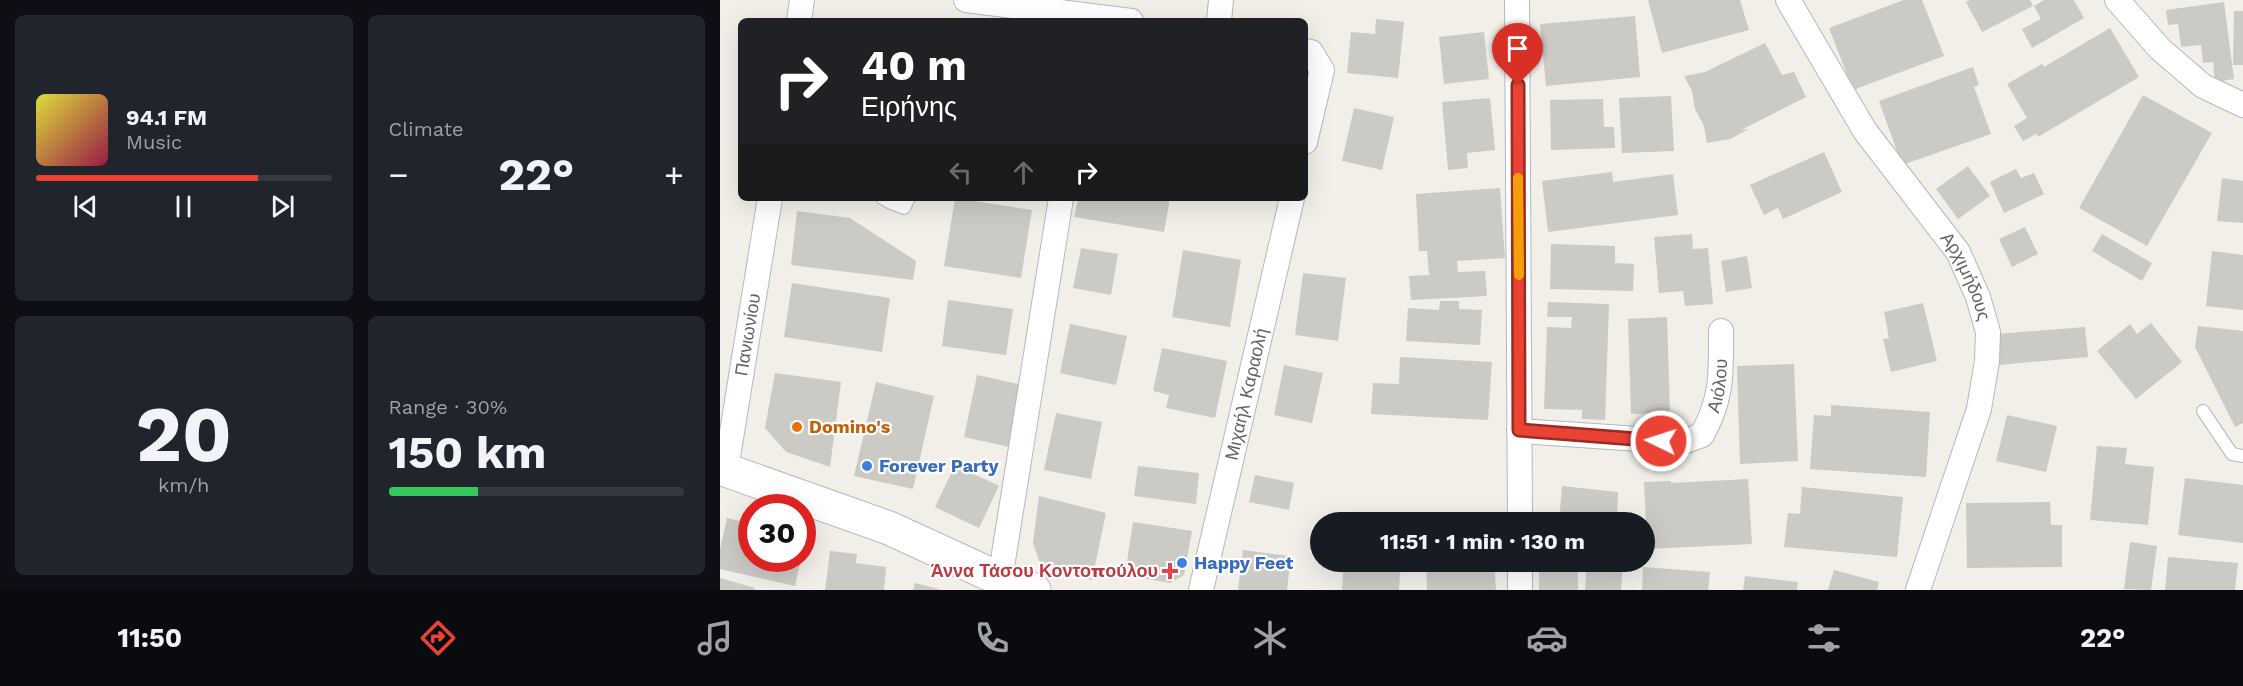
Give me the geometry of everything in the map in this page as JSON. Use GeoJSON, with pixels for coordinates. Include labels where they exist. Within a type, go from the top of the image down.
{"type":"FeatureCollection","features":[{"type":"Feature","properties":{"kind":"main road"},"geometry":{"type":"LineString","coordinates":[[723,469],[889,528],[1000,579],[1034,590]]}},
{"type":"Feature","properties":{"kind":"street"},"geometry":{"type":"LineString","coordinates":[[799,18],[802,0]]}},
{"type":"Feature","properties":{"kind":"street"},"geometry":{"type":"LineString","coordinates":[[966,0],[1087,18]]}},
{"type":"Feature","properties":{"kind":"street"},"geometry":{"type":"LineString","coordinates":[[1219,18],[1221,0]]}},
{"type":"Feature","properties":{"kind":"street"},"geometry":{"type":"LineString","coordinates":[[1517,0],[1520,512]]}},
{"type":"Feature","properties":{"kind":"street","name":"Αρχιμήδους"},"geometry":{"type":"LineString","coordinates":[[1788,0],[1865,132],[1958,252],[1978,297],[1988,332],[1987,361],[1979,409],[1918,590]]}},
{"type":"Feature","properties":{"kind":"street"},"geometry":{"type":"LineString","coordinates":[[2117,0],[2160,49],[2203,86],[2243,105]]}},
{"type":"Feature","properties":{"kind":"street"},"geometry":{"type":"LineString","coordinates":[[1308,52],[1311,52],[1322,70],[1308,129]]}},
{"type":"Feature","properties":{"kind":"street","name":"Πανιωνίου"},"geometry":{"type":"LineString","coordinates":[[723,469],[769,201]]}},
{"type":"Feature","properties":{"kind":"street"},"geometry":{"type":"LineString","coordinates":[[1000,579],[1061,201]]}},
{"type":"Feature","properties":{"kind":"street","name":"Μιχαήλ Καραολή"},"geometry":{"type":"LineString","coordinates":[[1201,590],[1291,201]]}},
{"type":"Feature","properties":{"kind":"street","name":"Αιόλου"},"geometry":{"type":"LineString","coordinates":[[1519,430],[1683,442],[1702,435],[1711,419],[1720,388],[1721,331]]}},
{"type":"Feature","properties":{"kind":"street"},"geometry":{"type":"LineString","coordinates":[[1520,572],[1520,590]]}},
{"type":"Feature","properties":{"kind":"lane"},"geometry":{"type":"LineString","coordinates":[[889,201],[904,208],[908,201]]}},
{"type":"Feature","properties":{"kind":"lane"},"geometry":{"type":"LineString","coordinates":[[2203,411],[2232,454],[2243,456]]}},
{"type":"Feature","properties":{"kind":"building"},"geometry":{"type":"Polygon","coordinates":[[[1648,0],[1740,0],[1749,30],[1662,53],[1648,0]]]}},
{"type":"Feature","properties":{"kind":"building"},"geometry":{"type":"Polygon","coordinates":[[[1904,0],[1922,0],[1944,56],[1853,90],[1829,28],[1904,0]]]}},
{"type":"Feature","properties":{"kind":"building"},"geometry":{"type":"Polygon","coordinates":[[[1969,0],[2030,0],[2033,6],[1982,32],[1966,2],[1969,0]]]}},
{"type":"Feature","properties":{"kind":"building"},"geometry":{"type":"Polygon","coordinates":[[[2044,0],[2074,0],[2084,18],[2032,48],[2022,29],[2041,19],[2034,6],[2044,0]]]}},
{"type":"Feature","properties":{"kind":"building"},"geometry":{"type":"Polygon","coordinates":[[[2224,2],[2234,79],[2215,82],[2213,62],[2203,63],[2201,45],[2181,47],[2178,24],[2168,25],[2166,10],[2224,2]]]}},
{"type":"Feature","properties":{"kind":"building"},"geometry":{"type":"Polygon","coordinates":[[[2234,11],[2243,11],[2243,65],[2233,65],[2234,11]]]}},
{"type":"Feature","properties":{"kind":"building"},"geometry":{"type":"Polygon","coordinates":[[[1635,16],[1640,77],[1546,86],[1540,24],[1635,16]]]}},
{"type":"Feature","properties":{"kind":"building"},"geometry":{"type":"Polygon","coordinates":[[[1376,19],[1404,22],[1398,78],[1347,73],[1351,32],[1375,34],[1376,19]]]}},
{"type":"Feature","properties":{"kind":"building"},"geometry":{"type":"Polygon","coordinates":[[[2110,28],[2139,77],[2038,137],[2036,134],[2023,141],[2014,126],[2027,118],[2007,84],[2042,64],[2044,67],[2110,28]]]}},
{"type":"Feature","properties":{"kind":"building"},"geometry":{"type":"Polygon","coordinates":[[[1484,32],[1489,79],[1444,84],[1439,37],[1484,32]]]}},
{"type":"Feature","properties":{"kind":"building"},"geometry":{"type":"Polygon","coordinates":[[[1765,43],[1782,75],[1794,72],[1806,97],[1741,130],[1749,129],[1730,139],[1707,143],[1704,126],[1695,109],[1692,91],[1684,76],[1705,72],[1765,43]]]}},
{"type":"Feature","properties":{"kind":"building"},"geometry":{"type":"Polygon","coordinates":[[[1973,67],[1979,85],[1974,87],[1991,134],[1902,165],[1879,101],[1973,67]]]}},
{"type":"Feature","properties":{"kind":"building"},"geometry":{"type":"Polygon","coordinates":[[[2143,95],[2212,133],[2147,246],[2079,208],[2143,95]]]}},
{"type":"Feature","properties":{"kind":"building"},"geometry":{"type":"Polygon","coordinates":[[[1671,96],[1674,151],[1622,153],[1619,98],[1671,96]]]}},
{"type":"Feature","properties":{"kind":"building"},"geometry":{"type":"Polygon","coordinates":[[[1490,98],[1495,150],[1467,153],[1468,168],[1448,170],[1442,102],[1490,98]]]}},
{"type":"Feature","properties":{"kind":"building"},"geometry":{"type":"Polygon","coordinates":[[[1603,99],[1604,127],[1614,127],[1615,148],[1551,150],[1550,100],[1603,99]]]}},
{"type":"Feature","properties":{"kind":"building"},"geometry":{"type":"Polygon","coordinates":[[[1354,108],[1394,117],[1382,170],[1342,161],[1354,108]]]}},
{"type":"Feature","properties":{"kind":"building"},"geometry":{"type":"Polygon","coordinates":[[[1824,152],[1842,192],[1783,219],[1778,208],[1764,215],[1750,185],[1824,152]]]}},
{"type":"Feature","properties":{"kind":"building"},"geometry":{"type":"Polygon","coordinates":[[[1968,166],[1990,196],[1958,219],[1936,189],[1968,166]]]}},
{"type":"Feature","properties":{"kind":"building"},"geometry":{"type":"Polygon","coordinates":[[[2016,169],[2021,178],[2034,173],[2044,194],[2004,213],[1990,182],[2016,169]]]}},
{"type":"Feature","properties":{"kind":"building"},"geometry":{"type":"Polygon","coordinates":[[[1612,172],[1613,182],[1673,174],[1678,215],[1548,232],[1542,181],[1612,172]]]}},
{"type":"Feature","properties":{"kind":"building"},"geometry":{"type":"Polygon","coordinates":[[[2222,178],[2243,181],[2243,223],[2217,221],[2222,178]]]}},
{"type":"Feature","properties":{"kind":"building"},"geometry":{"type":"Polygon","coordinates":[[[1500,188],[1505,258],[1457,261],[1458,272],[1485,271],[1487,296],[1411,300],[1409,276],[1429,275],[1427,251],[1419,251],[1416,194],[1500,188]]]}},
{"type":"Feature","properties":{"kind":"building"},"geometry":{"type":"Polygon","coordinates":[[[955,201],[974,201],[1032,210],[1021,278],[944,266],[955,201]]]}},
{"type":"Feature","properties":{"kind":"building"},"geometry":{"type":"Polygon","coordinates":[[[1078,201],[1169,201],[1164,232],[1074,217],[1078,201]]]}},
{"type":"Feature","properties":{"kind":"building"},"geometry":{"type":"Polygon","coordinates":[[[797,211],[850,218],[916,261],[913,280],[791,265],[797,211]]]}},
{"type":"Feature","properties":{"kind":"building"},"geometry":{"type":"Polygon","coordinates":[[[2025,227],[2038,254],[2012,267],[1999,239],[2025,227]]]}},
{"type":"Feature","properties":{"kind":"building"},"geometry":{"type":"Polygon","coordinates":[[[1692,234],[1693,249],[1708,248],[1713,304],[1685,306],[1683,291],[1659,293],[1654,237],[1692,234]]]}},
{"type":"Feature","properties":{"kind":"building"},"geometry":{"type":"Polygon","coordinates":[[[2102,234],[2152,263],[2142,281],[2092,251],[2102,234]]]}},
{"type":"Feature","properties":{"kind":"building"},"geometry":{"type":"Polygon","coordinates":[[[1551,244],[1615,246],[1615,263],[1634,264],[1633,291],[1550,289],[1551,244]]]}},
{"type":"Feature","properties":{"kind":"building"},"geometry":{"type":"Polygon","coordinates":[[[1081,248],[1118,254],[1111,295],[1073,288],[1081,248]]]}},
{"type":"Feature","properties":{"kind":"building"},"geometry":{"type":"Polygon","coordinates":[[[1183,250],[1241,260],[1230,327],[1172,317],[1183,250]]]}},
{"type":"Feature","properties":{"kind":"building"},"geometry":{"type":"Polygon","coordinates":[[[2212,251],[2243,255],[2243,310],[2206,306],[2212,251]]]}},
{"type":"Feature","properties":{"kind":"building"},"geometry":{"type":"Polygon","coordinates":[[[1747,256],[1752,288],[1726,292],[1721,261],[1747,256]]]}},
{"type":"Feature","properties":{"kind":"building"},"geometry":{"type":"Polygon","coordinates":[[[1303,273],[1346,278],[1338,341],[1295,335],[1303,273]]]}},
{"type":"Feature","properties":{"kind":"building"},"geometry":{"type":"Polygon","coordinates":[[[792,283],[890,298],[882,352],[784,337],[792,283]]]}},
{"type":"Feature","properties":{"kind":"building"},"geometry":{"type":"Polygon","coordinates":[[[948,300],[1013,309],[1006,355],[942,346],[948,300]]]}},
{"type":"Feature","properties":{"kind":"building"},"geometry":{"type":"Polygon","coordinates":[[[1440,301],[1459,301],[1459,309],[1482,310],[1480,345],[1406,341],[1408,308],[1439,310],[1440,301]]]}},
{"type":"Feature","properties":{"kind":"building"},"geometry":{"type":"Polygon","coordinates":[[[1548,302],[1609,304],[1605,420],[1582,419],[1582,410],[1544,409],[1547,327],[1571,328],[1572,317],[1547,317],[1548,302]]]}},
{"type":"Feature","properties":{"kind":"building"},"geometry":{"type":"Polygon","coordinates":[[[1923,303],[1937,361],[1891,372],[1883,339],[1889,338],[1884,312],[1923,303]]]}},
{"type":"Feature","properties":{"kind":"building"},"geometry":{"type":"Polygon","coordinates":[[[1667,317],[1670,412],[1631,414],[1628,319],[1667,317]]]}},
{"type":"Feature","properties":{"kind":"building"},"geometry":{"type":"Polygon","coordinates":[[[2151,323],[2182,362],[2136,399],[2097,351],[2130,324],[2137,334],[2151,323]]]}},
{"type":"Feature","properties":{"kind":"building"},"geometry":{"type":"Polygon","coordinates":[[[1070,324],[1127,336],[1116,385],[1060,373],[1070,324]]]}},
{"type":"Feature","properties":{"kind":"building"},"geometry":{"type":"Polygon","coordinates":[[[2198,326],[2243,331],[2243,423],[2235,427],[2195,347],[2198,326]]]}},
{"type":"Feature","properties":{"kind":"building"},"geometry":{"type":"Polygon","coordinates":[[[2085,327],[2088,357],[1999,365],[1997,334],[2085,327]]]}},
{"type":"Feature","properties":{"kind":"building"},"geometry":{"type":"Polygon","coordinates":[[[1162,348],[1227,361],[1215,418],[1166,408],[1169,395],[1153,391],[1162,348]]]}},
{"type":"Feature","properties":{"kind":"building"},"geometry":{"type":"Polygon","coordinates":[[[1400,357],[1492,362],[1488,420],[1371,414],[1373,383],[1399,384],[1400,357]]]}},
{"type":"Feature","properties":{"kind":"building"},"geometry":{"type":"Polygon","coordinates":[[[1794,364],[1798,461],[1740,464],[1737,366],[1794,364]]]}},
{"type":"Feature","properties":{"kind":"building"},"geometry":{"type":"Polygon","coordinates":[[[1284,365],[1323,373],[1312,423],[1274,415],[1284,365]]]}},
{"type":"Feature","properties":{"kind":"building"},"geometry":{"type":"Polygon","coordinates":[[[775,373],[841,382],[830,467],[786,452],[765,428],[775,373]]]}},
{"type":"Feature","properties":{"kind":"building"},"geometry":{"type":"Polygon","coordinates":[[[977,375],[1022,385],[1009,447],[964,437],[977,375]]]}},
{"type":"Feature","properties":{"kind":"building"},"geometry":{"type":"Polygon","coordinates":[[[876,382],[934,396],[913,489],[854,476],[876,382]]]}},
{"type":"Feature","properties":{"kind":"building"},"geometry":{"type":"Polygon","coordinates":[[[1831,405],[1930,412],[1926,477],[1810,469],[1814,415],[1831,416],[1831,405]]]}},
{"type":"Feature","properties":{"kind":"building"},"geometry":{"type":"Polygon","coordinates":[[[1056,413],[1102,422],[1091,479],[1044,470],[1056,413]]]}},
{"type":"Feature","properties":{"kind":"building"},"geometry":{"type":"Polygon","coordinates":[[[2007,415],[2057,426],[2046,472],[1996,461],[2007,415]]]}},
{"type":"Feature","properties":{"kind":"building"},"geometry":{"type":"Polygon","coordinates":[[[2097,446],[2127,448],[2125,464],[2154,467],[2148,525],[2090,520],[2097,446]]]}},
{"type":"Feature","properties":{"kind":"building"},"geometry":{"type":"Polygon","coordinates":[[[955,465],[999,486],[979,528],[935,507],[955,465]]]}},
{"type":"Feature","properties":{"kind":"building"},"geometry":{"type":"Polygon","coordinates":[[[1138,466],[1199,473],[1196,504],[1134,496],[1138,466]]]}},
{"type":"Feature","properties":{"kind":"building"},"geometry":{"type":"Polygon","coordinates":[[[1255,475],[1294,483],[1289,510],[1249,502],[1255,475]]]}},
{"type":"Feature","properties":{"kind":"building"},"geometry":{"type":"Polygon","coordinates":[[[2185,478],[2243,485],[2243,543],[2178,535],[2185,478]]]}},
{"type":"Feature","properties":{"kind":"building"},"geometry":{"type":"Polygon","coordinates":[[[1748,479],[1752,544],[1655,549],[1655,512],[1645,512],[1644,482],[1671,481],[1671,483],[1748,479]]]}},
{"type":"Feature","properties":{"kind":"building"},"geometry":{"type":"Polygon","coordinates":[[[1562,486],[1618,492],[1617,512],[1560,512],[1562,486]]]}},
{"type":"Feature","properties":{"kind":"building"},"geometry":{"type":"Polygon","coordinates":[[[1802,487],[1903,497],[1897,557],[1784,547],[1788,513],[1800,514],[1802,487]]]}},
{"type":"Feature","properties":{"kind":"building"},"geometry":{"type":"Polygon","coordinates":[[[1039,496],[1106,513],[1092,580],[1040,563],[1033,543],[1039,496]]]}},
{"type":"Feature","properties":{"kind":"building"},"geometry":{"type":"Polygon","coordinates":[[[2050,502],[2051,525],[2062,525],[2062,567],[1967,568],[1966,503],[2050,502]]]}},
{"type":"Feature","properties":{"kind":"building"},"geometry":{"type":"Polygon","coordinates":[[[727,518],[738,521],[738,572],[798,572],[795,586],[720,569],[720,549],[727,518]]]}},
{"type":"Feature","properties":{"kind":"building"},"geometry":{"type":"Polygon","coordinates":[[[1133,522],[1192,531],[1184,575],[1170,583],[1125,575],[1133,522]]]}},
{"type":"Feature","properties":{"kind":"building"},"geometry":{"type":"Polygon","coordinates":[[[2130,542],[2157,546],[2151,590],[2124,589],[2130,542]]]}},
{"type":"Feature","properties":{"kind":"building"},"geometry":{"type":"Polygon","coordinates":[[[1243,550],[1291,556],[1287,590],[1238,590],[1243,550]]]}},
{"type":"Feature","properties":{"kind":"building"},"geometry":{"type":"Polygon","coordinates":[[[830,551],[857,554],[856,563],[886,567],[884,590],[825,590],[830,551]]]}},
{"type":"Feature","properties":{"kind":"building"},"geometry":{"type":"Polygon","coordinates":[[[2168,557],[2238,563],[2235,590],[2165,590],[2168,557]]]}},
{"type":"Feature","properties":{"kind":"building"},"geometry":{"type":"Polygon","coordinates":[[[1655,568],[1710,572],[1708,590],[1642,590],[1643,572],[1655,572],[1655,568]]]}},
{"type":"Feature","properties":{"kind":"building"},"geometry":{"type":"Polygon","coordinates":[[[1834,570],[1879,582],[1877,590],[1828,590],[1834,570]]]}},
{"type":"Feature","properties":{"kind":"building"},"geometry":{"type":"Polygon","coordinates":[[[1343,572],[1400,572],[1399,590],[1342,590],[1343,572]]]}},
{"type":"Feature","properties":{"kind":"building"},"geometry":{"type":"Polygon","coordinates":[[[1426,572],[1495,572],[1496,590],[1427,590],[1426,572]]]}},
{"type":"Feature","properties":{"kind":"building"},"geometry":{"type":"Polygon","coordinates":[[[1539,572],[1578,572],[1578,590],[1539,590],[1539,572]]]}},
{"type":"Feature","properties":{"kind":"building"},"geometry":{"type":"Polygon","coordinates":[[[1586,572],[1622,572],[1621,590],[1585,590],[1586,572]]]}},
{"type":"Feature","properties":{"kind":"building"},"geometry":{"type":"Polygon","coordinates":[[[1745,576],[1798,582],[1797,590],[1743,590],[1745,576]]]}},
{"type":"Feature","properties":{"kind":"building"},"geometry":{"type":"Polygon","coordinates":[[[720,578],[755,588],[754,590],[720,590],[720,578]]]}},
{"type":"Feature","properties":{"kind":"building"},"geometry":{"type":"Polygon","coordinates":[[[915,583],[939,589],[939,590],[913,590],[915,583]]]}},
{"type":"Feature","properties":{"kind":"slow traffic"},"geometry":{"type":"LineString","coordinates":[[1518,178],[1519,275]]}},
{"type":"Feature","properties":{"kind":"place","name":"Domino's"},"geometry":{"type":"Point","coordinates":[797,427]}},
{"type":"Feature","properties":{"kind":"place","name":"Forever Party"},"geometry":{"type":"Point","coordinates":[867,466]}},
{"type":"Feature","properties":{"kind":"place","name":"Happy Feet"},"geometry":{"type":"Point","coordinates":[1182,563]}},
{"type":"Feature","properties":{"kind":"place","name":"Άννα Τάσου Κοντοπούλου"},"geometry":{"type":"Point","coordinates":[1170,571]}},
{"type":"Feature","properties":{"kind":"route"},"geometry":{"type":"LineString","coordinates":[[1518,85],[1519,430],[1661,441]]}}]}
